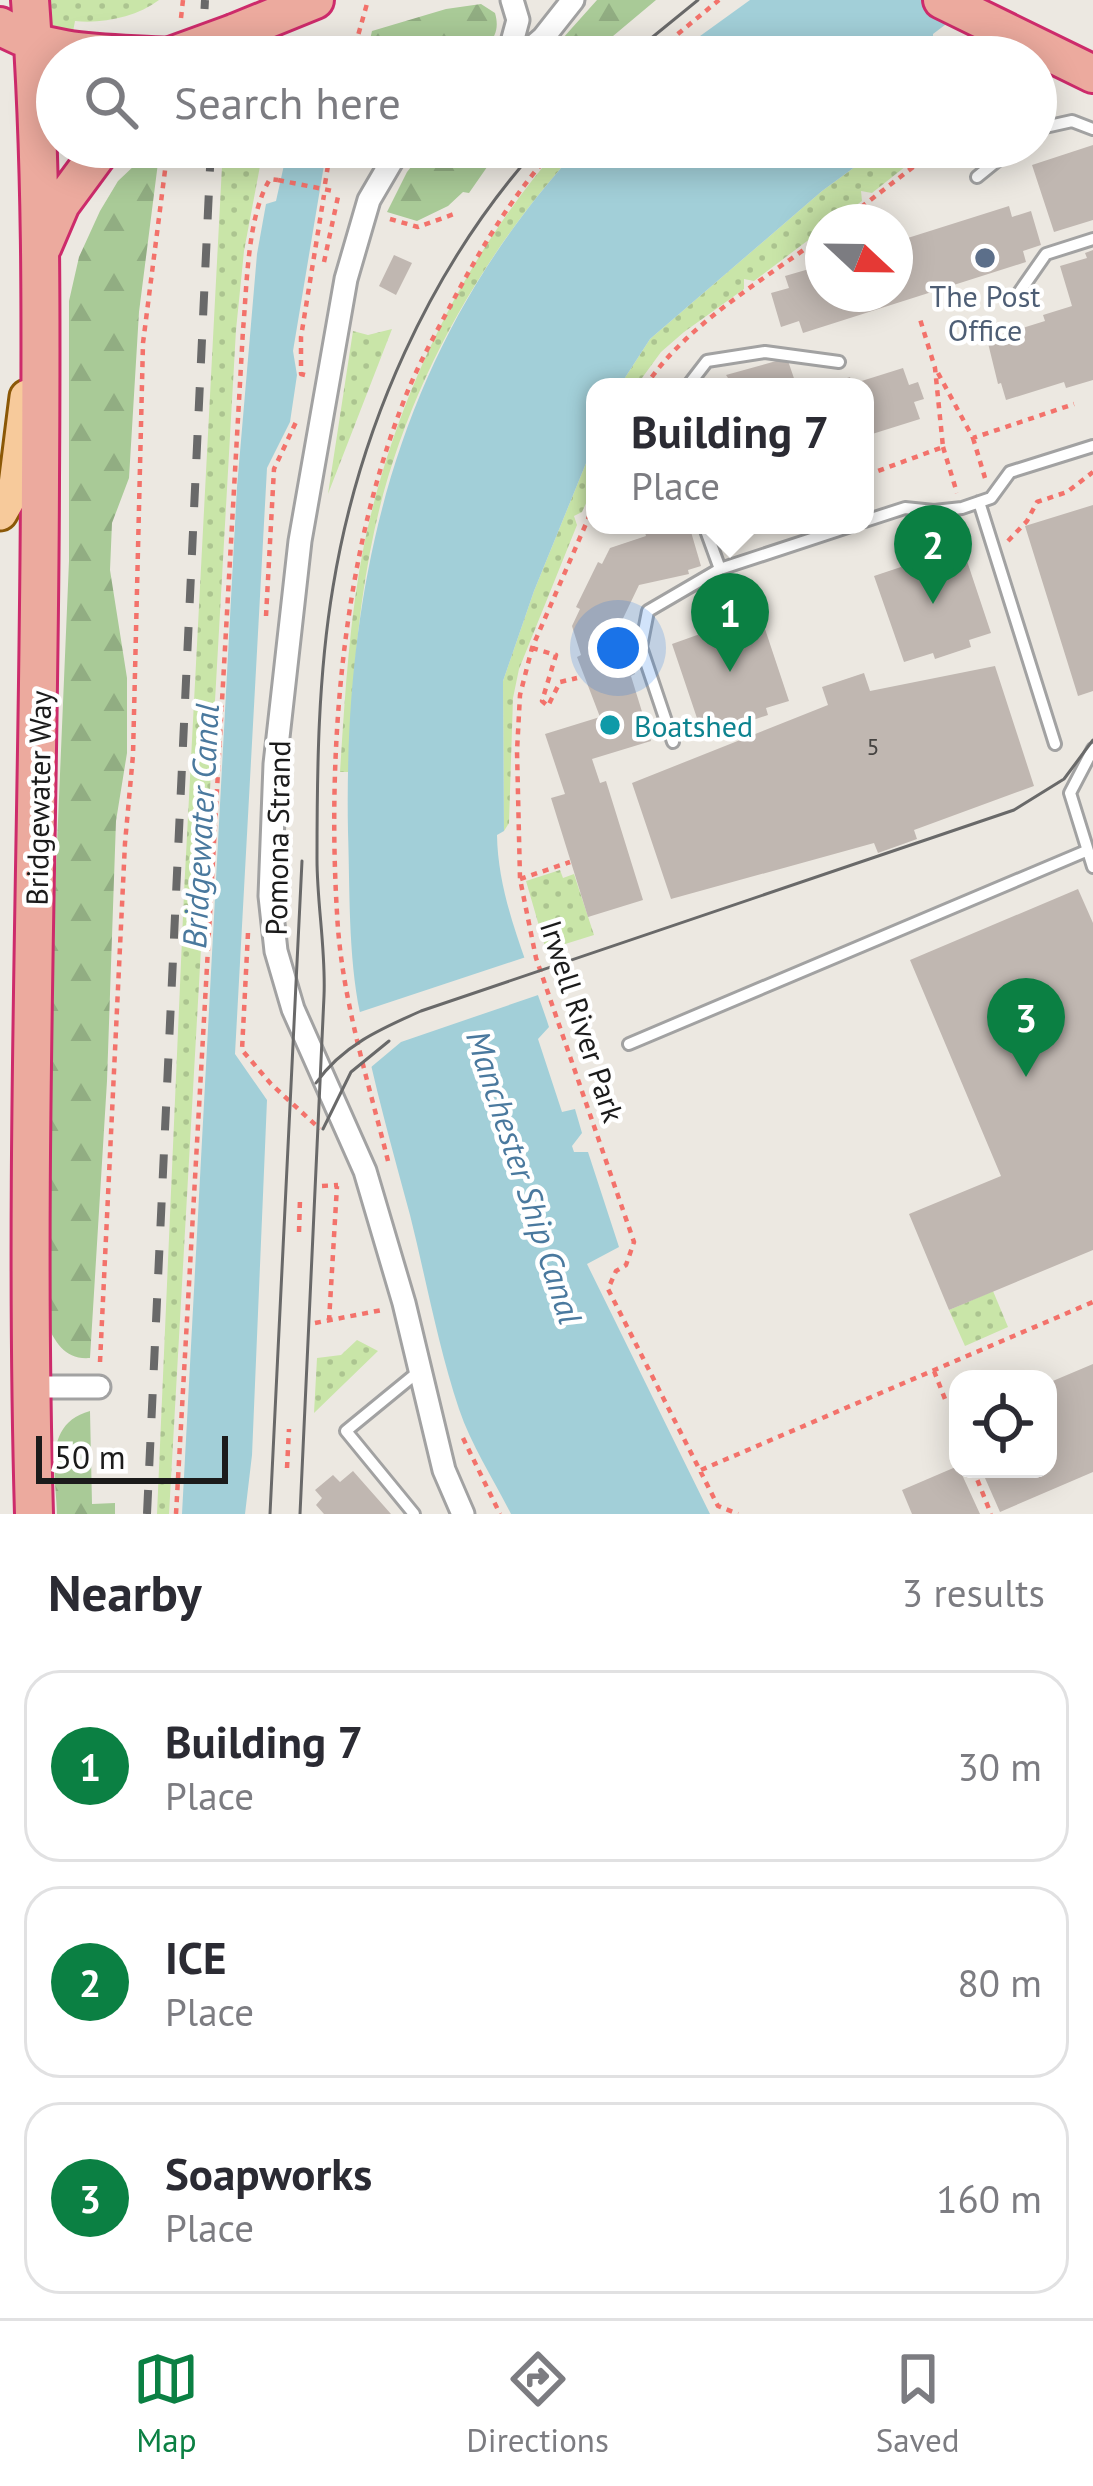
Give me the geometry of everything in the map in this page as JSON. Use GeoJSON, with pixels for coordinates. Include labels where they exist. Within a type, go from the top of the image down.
{"type":"FeatureCollection","features":[{"type":"Feature","properties":{"kind":"highway","name":"Bridgewater Way"},"geometry":{"type":"LineString","coordinates":[[30,0],[16,33],[31,82],[41,294],[36,915],[28,1138],[34,1514]]}},
{"type":"Feature","properties":{"kind":"highway"},"geometry":{"type":"LineString","coordinates":[[234,31],[315,0]]}},
{"type":"Feature","properties":{"kind":"highway"},"geometry":{"type":"LineString","coordinates":[[942,0],[1015,36]]}},
{"type":"Feature","properties":{"kind":"highway"},"geometry":{"type":"LineString","coordinates":[[1057,56],[1093,74]]}},
{"type":"Feature","properties":{"kind":"highway"},"geometry":{"type":"LineString","coordinates":[[40,254],[62,204],[88,168]]}},
{"type":"Feature","properties":{"kind":"main road"},"geometry":{"type":"LineString","coordinates":[[0,513],[16,485],[41,294]]}},
{"type":"Feature","properties":{"kind":"street"},"geometry":{"type":"LineString","coordinates":[[512,0],[518,20],[514,36]]}},
{"type":"Feature","properties":{"kind":"street"},"geometry":{"type":"LineString","coordinates":[[545,36],[573,0]]}},
{"type":"Feature","properties":{"kind":"street","name":"Pomona Strand"},"geometry":{"type":"LineString","coordinates":[[388,168],[369,200],[346,279],[304,519],[284,653],[270,896],[276,952],[293,1009],[364,1171],[404,1304],[444,1470],[464,1514]]}},
{"type":"Feature","properties":{"kind":"street"},"geometry":{"type":"LineString","coordinates":[[32,1387],[99,1387]]}},
{"type":"Feature","properties":{"kind":"lane"},"geometry":{"type":"LineString","coordinates":[[1057,125],[1072,122],[1093,129]]}},
{"type":"Feature","properties":{"kind":"lane"},"geometry":{"type":"LineString","coordinates":[[977,177],[988,168]]}},
{"type":"Feature","properties":{"kind":"lane"},"geometry":{"type":"LineString","coordinates":[[1014,300],[1046,254],[1093,238]]}},
{"type":"Feature","properties":{"kind":"lane"},"geometry":{"type":"LineString","coordinates":[[694,378],[706,361],[765,352],[839,362]]}},
{"type":"Feature","properties":{"kind":"lane"},"geometry":{"type":"LineString","coordinates":[[874,518],[905,508],[962,508],[985,500],[1010,472],[1093,446]]}},
{"type":"Feature","properties":{"kind":"lane"},"geometry":{"type":"LineString","coordinates":[[985,500],[1054,744]]}},
{"type":"Feature","properties":{"kind":"lane"},"geometry":{"type":"LineString","coordinates":[[707,534],[720,569]]}},
{"type":"Feature","properties":{"kind":"lane"},"geometry":{"type":"LineString","coordinates":[[673,742],[641,647],[648,611],[720,569],[827,534]]}},
{"type":"Feature","properties":{"kind":"lane"},"geometry":{"type":"LineString","coordinates":[[1093,749],[1070,793],[1093,867]]}},
{"type":"Feature","properties":{"kind":"lane"},"geometry":{"type":"LineString","coordinates":[[629,1044],[1086,850]]}},
{"type":"Feature","properties":{"kind":"lane"},"geometry":{"type":"LineString","coordinates":[[414,1514],[346,1431],[418,1372]]}},
{"type":"Feature","properties":{"kind":"path"},"geometry":{"type":"LineString","coordinates":[[358,36],[368,0]]}},
{"type":"Feature","properties":{"kind":"path"},"geometry":{"type":"LineString","coordinates":[[675,36],[719,0]]}},
{"type":"Feature","properties":{"kind":"path"},"geometry":{"type":"LineString","coordinates":[[99,1387],[125,843],[134,755],[143,343],[165,168]]}},
{"type":"Feature","properties":{"kind":"path"},"geometry":{"type":"LineString","coordinates":[[325,184],[328,168]]}},
{"type":"Feature","properties":{"kind":"path"},"geometry":{"type":"LineString","coordinates":[[345,982],[337,913],[337,775],[343,674],[360,548],[403,402],[504,212],[539,168]]}},
{"type":"Feature","properties":{"kind":"path"},"geometry":{"type":"LineString","coordinates":[[865,204],[912,168]]}},
{"type":"Feature","properties":{"kind":"path"},"geometry":{"type":"LineString","coordinates":[[176,1514],[241,352],[259,208],[270,179],[336,192]]}},
{"type":"Feature","properties":{"kind":"path"},"geometry":{"type":"LineString","coordinates":[[306,374],[301,374],[301,337],[324,195]]}},
{"type":"Feature","properties":{"kind":"path"},"geometry":{"type":"LineString","coordinates":[[388,218],[418,227],[454,214]]}},
{"type":"Feature","properties":{"kind":"path"},"geometry":{"type":"LineString","coordinates":[[651,378],[689,337],[805,250]]}},
{"type":"Feature","properties":{"kind":"path"},"geometry":{"type":"LineString","coordinates":[[920,319],[934,368],[943,447],[962,508]]}},
{"type":"Feature","properties":{"kind":"path"},"geometry":{"type":"LineString","coordinates":[[934,368],[973,438],[985,500]]}},
{"type":"Feature","properties":{"kind":"path"},"geometry":{"type":"LineString","coordinates":[[973,438],[1074,404]]}},
{"type":"Feature","properties":{"kind":"path"},"geometry":{"type":"LineString","coordinates":[[874,473],[943,447]]}},
{"type":"Feature","properties":{"kind":"path"},"geometry":{"type":"LineString","coordinates":[[1007,542],[1028,521],[1036,502],[1067,492],[1093,472]]}},
{"type":"Feature","properties":{"kind":"path","name":"Irwell River Park"},"geometry":{"type":"LineString","coordinates":[[586,523],[532,648],[520,694],[520,879],[536,958],[634,1242],[626,1265],[616,1271],[608,1289],[718,1506],[738,1514]]}},
{"type":"Feature","properties":{"kind":"path"},"geometry":{"type":"LineString","coordinates":[[532,648],[556,655],[542,701],[548,706],[560,682],[577,678]]}},
{"type":"Feature","properties":{"kind":"path"},"geometry":{"type":"LineString","coordinates":[[520,879],[570,862]]}},
{"type":"Feature","properties":{"kind":"path"},"geometry":{"type":"LineString","coordinates":[[329,1321],[337,1186]]}},
{"type":"Feature","properties":{"kind":"path"},"geometry":{"type":"LineString","coordinates":[[299,1232],[300,1199]]}},
{"type":"Feature","properties":{"kind":"path"},"geometry":{"type":"LineString","coordinates":[[701,1470],[1093,1302]]}},
{"type":"Feature","properties":{"kind":"path"},"geometry":{"type":"LineString","coordinates":[[315,1322],[380,1310]]}},
{"type":"Feature","properties":{"kind":"path"},"geometry":{"type":"LineString","coordinates":[[934,1370],[945,1400]]}},
{"type":"Feature","properties":{"kind":"path"},"geometry":{"type":"LineString","coordinates":[[287,1468],[289,1429]]}},
{"type":"Feature","properties":{"kind":"path"},"geometry":{"type":"LineString","coordinates":[[977,1478],[991,1514]]}},
{"type":"Feature","properties":{"kind":"green space"},"geometry":{"type":"Polygon","coordinates":[[[50,0],[159,0],[119,18],[75,21],[72,36],[52,32],[50,0]]]}},
{"type":"Feature","properties":{"kind":"green space"},"geometry":{"type":"Polygon","coordinates":[[[597,0],[656,0],[613,36],[565,36],[597,0]]]}},
{"type":"Feature","properties":{"kind":"green space"},"geometry":{"type":"Polygon","coordinates":[[[481,4],[495,13],[494,35],[371,36],[372,31],[481,4]]]}},
{"type":"Feature","properties":{"kind":"green space"},"geometry":{"type":"Polygon","coordinates":[[[132,168],[157,168],[139,312],[129,478],[112,523],[110,570],[127,678],[127,753],[116,821],[90,1358],[81,1358],[62,1349],[46,1323],[54,916],[69,561],[69,301],[79,257],[118,181],[132,168]]]}},
{"type":"Feature","properties":{"kind":"green space"},"geometry":{"type":"Polygon","coordinates":[[[222,168],[260,168],[236,330],[169,1514],[157,1514],[222,168]]]}},
{"type":"Feature","properties":{"kind":"green space"},"geometry":{"type":"Polygon","coordinates":[[[410,168],[486,168],[469,193],[463,192],[448,206],[417,221],[387,212],[410,168]]]}},
{"type":"Feature","properties":{"kind":"green space"},"geometry":{"type":"Polygon","coordinates":[[[543,168],[562,168],[476,284],[447,334],[400,441],[370,552],[358,634],[349,772],[340,772],[359,573],[377,491],[437,333],[463,283],[543,168]]]}},
{"type":"Feature","properties":{"kind":"green space"},"geometry":{"type":"Polygon","coordinates":[[[853,168],[904,168],[872,193],[861,191],[858,204],[807,204],[853,168]]]}},
{"type":"Feature","properties":{"kind":"green space"},"geometry":{"type":"Polygon","coordinates":[[[805,206],[805,243],[754,281],[744,279],[744,289],[661,352],[642,378],[625,378],[650,339],[805,206]]]}},
{"type":"Feature","properties":{"kind":"green space"},"geometry":{"type":"Polygon","coordinates":[[[392,329],[328,494],[353,331],[368,335],[392,329]]]}},
{"type":"Feature","properties":{"kind":"green space"},"geometry":{"type":"Polygon","coordinates":[[[586,463],[586,503],[574,516],[577,525],[519,669],[513,698],[509,823],[504,831],[503,681],[586,463]]]}},
{"type":"Feature","properties":{"kind":"green space"},"geometry":{"type":"Polygon","coordinates":[[[560,870],[563,878],[574,874],[594,935],[546,950],[526,881],[560,870]]]}},
{"type":"Feature","properties":{"kind":"green space"},"geometry":{"type":"Polygon","coordinates":[[[993,1291],[1008,1327],[965,1346],[949,1310],[993,1291]]]}},
{"type":"Feature","properties":{"kind":"green space"},"geometry":{"type":"Polygon","coordinates":[[[357,1340],[378,1351],[314,1413],[317,1358],[341,1355],[357,1340]]]}},
{"type":"Feature","properties":{"kind":"green space"},"geometry":{"type":"Polygon","coordinates":[[[90,1411],[92,1504],[115,1503],[115,1514],[57,1514],[54,1468],[58,1439],[64,1427],[90,1411]]]}},
{"type":"Feature","properties":{"kind":"water"},"geometry":{"type":"Polygon","coordinates":[[[750,0],[978,0],[933,36],[700,36],[750,0]]]}},
{"type":"Feature","properties":{"kind":"water"},"geometry":{"type":"Polygon","coordinates":[[[283,168],[324,168],[293,351],[297,375],[290,422],[267,468],[235,1054],[267,1100],[252,1455],[245,1514],[182,1514],[237,487],[257,254],[266,204],[276,201],[283,168]]]}},
{"type":"Feature","properties":{"kind":"water","name":"Manchester Ship Canal"},"geometry":{"type":"Polygon","coordinates":[[[563,168],[853,168],[650,339],[625,378],[586,378],[586,463],[503,681],[504,831],[497,835],[503,884],[549,1027],[538,1039],[562,1112],[575,1109],[582,1133],[572,1146],[574,1152],[588,1152],[619,1247],[587,1264],[710,1514],[511,1514],[459,1409],[360,1013],[350,923],[348,832],[357,643],[372,553],[395,465],[426,381],[467,299],[518,222],[563,168]]]}},
{"type":"Feature","properties":{"kind":"pier"},"geometry":{"type":"Polygon","coordinates":[[[318,0],[370,0],[363,34],[309,36],[318,0]]]}},
{"type":"Feature","properties":{"kind":"pier"},"geometry":{"type":"Polygon","coordinates":[[[529,956],[544,993],[401,1042],[370,1068],[354,1014],[529,956]]]}},
{"type":"Feature","properties":{"kind":"building"},"geometry":{"type":"Polygon","coordinates":[[[1093,145],[1093,220],[1054,232],[1033,168],[1057,168],[1057,157],[1093,145]]]}},
{"type":"Feature","properties":{"kind":"building"},"geometry":{"type":"Polygon","coordinates":[[[1009,206],[1012,217],[1031,211],[1041,245],[1023,251],[1026,262],[913,298],[913,236],[1009,206]]]}},
{"type":"Feature","properties":{"kind":"building"},"geometry":{"type":"Polygon","coordinates":[[[1093,250],[1093,380],[1066,388],[1064,382],[1006,400],[987,339],[1045,321],[1043,315],[1072,306],[1060,266],[1087,258],[1085,253],[1093,250]]]}},
{"type":"Feature","properties":{"kind":"building"},"geometry":{"type":"Polygon","coordinates":[[[394,255],[412,263],[396,295],[379,286],[394,255]]]}},
{"type":"Feature","properties":{"kind":"building"},"geometry":{"type":"Polygon","coordinates":[[[805,270],[805,312],[869,312],[803,333],[799,321],[781,327],[771,293],[789,288],[785,276],[805,270]]]}},
{"type":"Feature","properties":{"kind":"building"},"geometry":{"type":"Polygon","coordinates":[[[787,358],[794,378],[728,378],[726,375],[787,358]]]}},
{"type":"Feature","properties":{"kind":"building"},"geometry":{"type":"Polygon","coordinates":[[[903,368],[909,385],[918,382],[924,399],[914,402],[920,419],[874,433],[871,378],[903,368]]]}},
{"type":"Feature","properties":{"kind":"building"},"geometry":{"type":"Polygon","coordinates":[[[1093,505],[1093,691],[1078,696],[1025,526],[1093,505]]]}},
{"type":"Feature","properties":{"kind":"building","name":"Boatshed"},"geometry":{"type":"Polygon","coordinates":[[[692,534],[701,566],[688,570],[689,574],[639,585],[617,631],[620,643],[625,641],[651,741],[592,759],[600,783],[606,781],[643,900],[588,917],[551,798],[565,794],[545,734],[600,717],[577,657],[581,655],[572,626],[580,609],[576,607],[610,548],[646,536],[692,534]]]}},
{"type":"Feature","properties":{"kind":"building"},"geometry":{"type":"Polygon","coordinates":[[[720,534],[739,534],[742,542],[731,546],[730,542],[723,544],[720,534]]]}},
{"type":"Feature","properties":{"kind":"building"},"geometry":{"type":"Polygon","coordinates":[[[934,535],[940,553],[962,546],[991,633],[969,640],[971,647],[935,659],[933,653],[904,662],[874,576],[904,566],[897,547],[934,535]]]}},
{"type":"Feature","properties":{"kind":"building"},"geometry":{"type":"Polygon","coordinates":[[[730,603],[737,622],[760,614],[789,701],[766,708],[768,715],[732,727],[730,721],[701,730],[672,644],[700,634],[694,615],[730,603]]]}},
{"type":"Feature","properties":{"kind":"building"},"geometry":{"type":"Polygon","coordinates":[[[995,666],[1034,786],[914,830],[917,839],[878,853],[874,843],[671,899],[632,783],[828,705],[822,687],[864,673],[870,691],[995,666]]]}},
{"type":"Feature","properties":{"kind":"building"},"geometry":{"type":"Polygon","coordinates":[[[1078,889],[1093,923],[1093,1250],[949,1310],[909,1214],[1001,1176],[910,960],[1078,889]]]}},
{"type":"Feature","properties":{"kind":"building"},"geometry":{"type":"Polygon","coordinates":[[[1093,1364],[1093,1472],[1000,1512],[985,1478],[1057,1478],[1057,1379],[1093,1364]]]}},
{"type":"Feature","properties":{"kind":"building"},"geometry":{"type":"Polygon","coordinates":[[[949,1470],[949,1478],[964,1478],[980,1514],[912,1514],[902,1490],[949,1470]]]}},
{"type":"Feature","properties":{"kind":"building"},"geometry":{"type":"Polygon","coordinates":[[[353,1471],[391,1514],[324,1514],[316,1505],[322,1498],[315,1490],[333,1475],[340,1482],[353,1471]]]}},
{"type":"Feature","properties":{"kind":"tram line"},"geometry":{"type":"LineString","coordinates":[[654,36],[698,0]]}},
{"type":"Feature","properties":{"kind":"tram line"},"geometry":{"type":"LineString","coordinates":[[300,1514],[324,996],[317,876],[318,757],[333,587],[361,468],[405,352],[464,244],[521,168]]}},
{"type":"Feature","properties":{"kind":"tram line"},"geometry":{"type":"LineString","coordinates":[[316,1083],[350,1049],[421,1011],[1014,810],[1064,779],[1093,740]]}},
{"type":"Feature","properties":{"kind":"tram line"},"geometry":{"type":"LineString","coordinates":[[270,1514],[302,861]]}},
{"type":"Feature","properties":{"kind":"tram line"},"geometry":{"type":"LineString","coordinates":[[323,1129],[351,1072],[389,1041]]}},
{"type":"Feature","properties":{"kind":"railway"},"geometry":{"type":"LineString","coordinates":[[203,36],[205,0]]}},
{"type":"Feature","properties":{"kind":"railway"},"geometry":{"type":"LineString","coordinates":[[147,1514],[210,168]]}},
{"type":"Feature","properties":{"kind":"place","name":"The Post Office"},"geometry":{"type":"Point","coordinates":[985,258]}},
{"type":"Feature","properties":{"kind":"place","name":"ICE"},"geometry":{"type":"Point","coordinates":[933,604]}},
{"type":"Feature","properties":{"kind":"place","name":"Building 7"},"geometry":{"type":"Point","coordinates":[730,672]}},
{"type":"Feature","properties":{"kind":"place","name":"Boatshed"},"geometry":{"type":"Point","coordinates":[610,725]}},
{"type":"Feature","properties":{"kind":"place","name":"Soapworks"},"geometry":{"type":"Point","coordinates":[1026,1077]}},
{"type":"Feature","properties":{"kind":"water label","name":"Bridgewater Canal"},"geometry":{"type":"Point","coordinates":[200,826]}}]}
